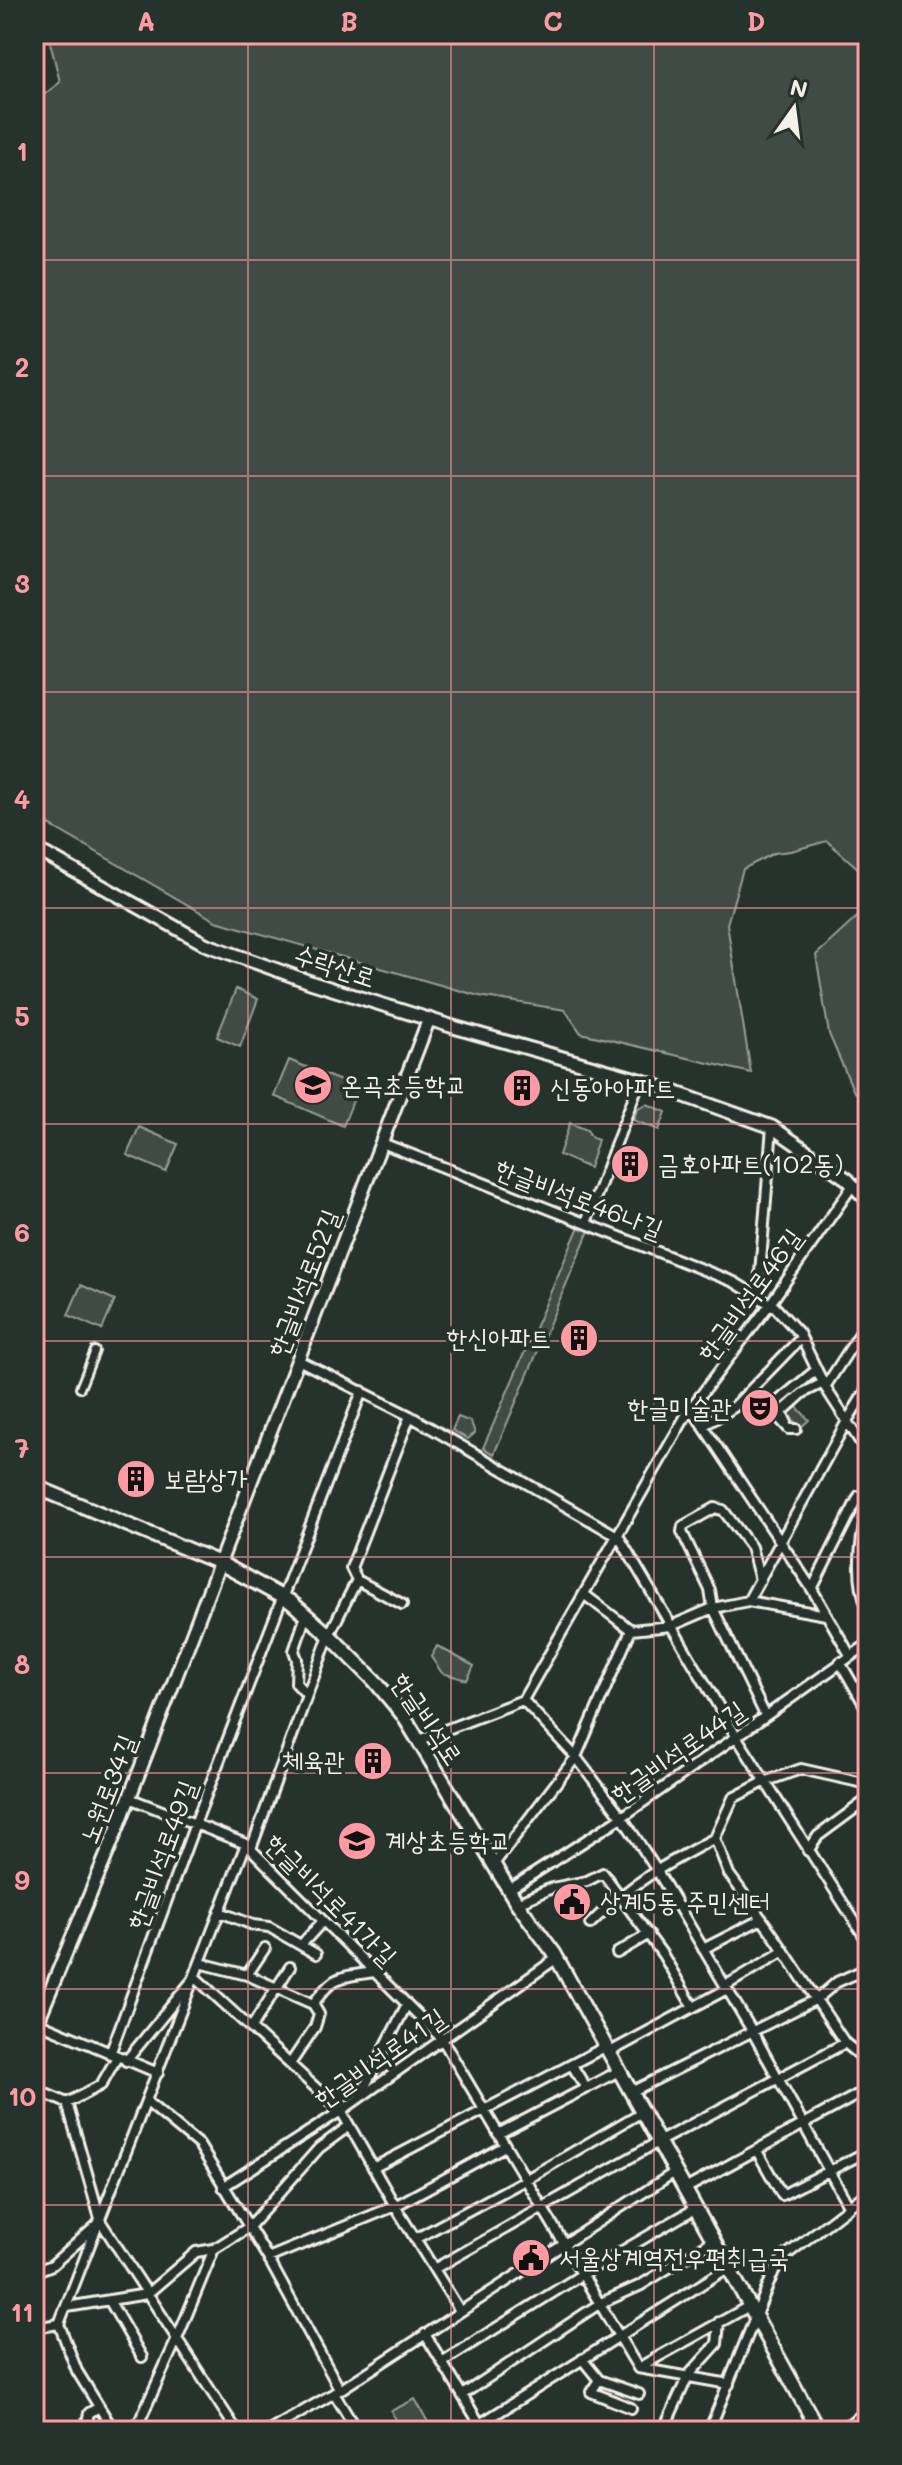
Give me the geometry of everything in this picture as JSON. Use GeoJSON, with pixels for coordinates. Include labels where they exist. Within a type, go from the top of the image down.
{"type":"FeatureCollection","features":[{"type":"Feature","properties":{"kind":"main road","name":"한글비석로"},"geometry":{"type":"LineString","coordinates":[[34,1486],[220,1563],[282,1597],[329,1635],[374,1680],[403,1715],[517,1903],[557,1958],[819,2431]]}},
{"type":"Feature","properties":{"kind":"street","name":"수락산로"},"geometry":{"type":"LineString","coordinates":[[34,848],[205,944],[313,983],[640,1080],[772,1127],[853,1185],[868,1201]]}},
{"type":"Feature","properties":{"kind":"street","name":"한글비석로52길"},"geometry":{"type":"LineString","coordinates":[[220,1563],[429,1019]]}},
{"type":"Feature","properties":{"kind":"street"},"geometry":{"type":"LineString","coordinates":[[586,1223],[640,1080]]}},
{"type":"Feature","properties":{"kind":"street"},"geometry":{"type":"LineString","coordinates":[[758,1297],[772,1127]]}},
{"type":"Feature","properties":{"kind":"street","name":"한글비석로46나길"},"geometry":{"type":"LineString","coordinates":[[382,1143],[734,1282],[770,1304],[801,1338],[824,1385],[868,1454]]}},
{"type":"Feature","properties":{"kind":"street","name":"한글비석로46길"},"geometry":{"type":"LineString","coordinates":[[523,1700],[691,1408],[770,1304],[853,1185]]}},
{"type":"Feature","properties":{"kind":"street"},"geometry":{"type":"LineString","coordinates":[[816,1370],[770,1408],[789,1429],[796,1429],[782,1412],[803,1393],[824,1385],[868,1321]]}},
{"type":"Feature","properties":{"kind":"street"},"geometry":{"type":"LineString","coordinates":[[703,1426],[734,1407],[801,1338]]}},
{"type":"Feature","properties":{"kind":"street"},"geometry":{"type":"LineString","coordinates":[[80,1388],[95,1351]]}},
{"type":"Feature","properties":{"kind":"street"},"geometry":{"type":"LineString","coordinates":[[298,1360],[410,1416],[619,1537],[764,1782],[868,1942]]}},
{"type":"Feature","properties":{"kind":"street"},"geometry":{"type":"LineString","coordinates":[[748,1601],[868,1387]]}},
{"type":"Feature","properties":{"kind":"street","name":"한글비석로49길"},"geometry":{"type":"LineString","coordinates":[[118,2057],[195,1824],[362,1391]]}},
{"type":"Feature","properties":{"kind":"street"},"geometry":{"type":"LineString","coordinates":[[691,1408],[812,1589],[850,1655]]}},
{"type":"Feature","properties":{"kind":"street"},"geometry":{"type":"LineString","coordinates":[[402,1604],[357,1580],[351,1568],[410,1416]]}},
{"type":"Feature","properties":{"kind":"street"},"geometry":{"type":"LineString","coordinates":[[812,1589],[859,1496]]}},
{"type":"Feature","properties":{"kind":"street"},"geometry":{"type":"LineString","coordinates":[[868,1504],[862,1534],[864,1600],[868,1609]]}},
{"type":"Feature","properties":{"kind":"street"},"geometry":{"type":"LineString","coordinates":[[760,1580],[754,1556],[723,1510],[715,1508],[688,1521],[682,1532],[710,1590],[713,1608],[765,1715]]}},
{"type":"Feature","properties":{"kind":"street","name":"노원로34길"},"geometry":{"type":"LineString","coordinates":[[36,2026],[220,1563]]}},
{"type":"Feature","properties":{"kind":"street"},"geometry":{"type":"LineString","coordinates":[[114,2431],[77,2371],[59,2324],[329,1635],[357,1580]]}},
{"type":"Feature","properties":{"kind":"street"},"geometry":{"type":"LineString","coordinates":[[585,1595],[631,1630],[671,1626],[713,1608],[748,1601],[826,1615]]}},
{"type":"Feature","properties":{"kind":"street"},"geometry":{"type":"LineString","coordinates":[[306,1615],[294,1651],[297,1659],[296,1683],[307,1695]]}},
{"type":"Feature","properties":{"kind":"street"},"geometry":{"type":"LineString","coordinates":[[494,1864],[576,1757],[631,1630]]}},
{"type":"Feature","properties":{"kind":"street","name":"한글비석로44길"},"geometry":{"type":"LineString","coordinates":[[510,1889],[622,1817],[868,1644]]}},
{"type":"Feature","properties":{"kind":"street"},"geometry":{"type":"LineString","coordinates":[[840,1662],[868,1711]]}},
{"type":"Feature","properties":{"kind":"street"},"geometry":{"type":"LineString","coordinates":[[419,1740],[523,1700],[576,1757],[622,1817],[656,1869],[752,2031],[849,2207]]}},
{"type":"Feature","properties":{"kind":"street"},"geometry":{"type":"LineString","coordinates":[[590,1924],[620,1894],[656,1869],[715,1838],[733,1798],[764,1782],[801,1769],[868,1784]]}},
{"type":"Feature","properties":{"kind":"street","name":"한글비석로41가길"},"geometry":{"type":"LineString","coordinates":[[129,1798],[248,1847],[442,2039],[638,2368]]}},
{"type":"Feature","properties":{"kind":"street"},"geometry":{"type":"LineString","coordinates":[[808,1851],[818,1836],[868,1799]]}},
{"type":"Feature","properties":{"kind":"street"},"geometry":{"type":"LineString","coordinates":[[715,1838],[729,1874],[845,2043],[868,2062]]}},
{"type":"Feature","properties":{"kind":"street"},"geometry":{"type":"LineString","coordinates":[[517,1903],[552,1888],[587,1881],[603,1873],[649,1934],[693,2007]]}},
{"type":"Feature","properties":{"kind":"street"},"geometry":{"type":"LineString","coordinates":[[220,1912],[253,1925],[269,1927],[316,1954]]}},
{"type":"Feature","properties":{"kind":"street"},"geometry":{"type":"LineString","coordinates":[[703,1949],[762,1919]]}},
{"type":"Feature","properties":{"kind":"street"},"geometry":{"type":"LineString","coordinates":[[301,1945],[323,1921]]}},
{"type":"Feature","properties":{"kind":"street"},"geometry":{"type":"LineString","coordinates":[[858,1927],[868,1922]]}},
{"type":"Feature","properties":{"kind":"street"},"geometry":{"type":"LineString","coordinates":[[617,1953],[649,1934]]}},
{"type":"Feature","properties":{"kind":"street"},"geometry":{"type":"LineString","coordinates":[[247,1975],[265,1948]]}},
{"type":"Feature","properties":{"kind":"street"},"geometry":{"type":"LineString","coordinates":[[373,2168],[572,2065],[693,2007],[784,1951]]}},
{"type":"Feature","properties":{"kind":"street","name":"한글비석로41길"},"geometry":{"type":"LineString","coordinates":[[223,2187],[341,2111],[557,1958]]}},
{"type":"Feature","properties":{"kind":"street"},"geometry":{"type":"LineString","coordinates":[[200,1963],[247,1975],[313,2004],[319,2014],[315,2027],[290,2064]]}},
{"type":"Feature","properties":{"kind":"street"},"geometry":{"type":"LineString","coordinates":[[251,2028],[290,1967]]}},
{"type":"Feature","properties":{"kind":"street"},"geometry":{"type":"LineString","coordinates":[[631,2092],[817,1999],[837,1982],[868,1968]]}},
{"type":"Feature","properties":{"kind":"street"},"geometry":{"type":"LineString","coordinates":[[313,2004],[335,1978],[374,1972]]}},
{"type":"Feature","properties":{"kind":"street"},"geometry":{"type":"LineString","coordinates":[[67,2103],[101,2085],[118,2057],[195,1977]]}},
{"type":"Feature","properties":{"kind":"street"},"geometry":{"type":"LineString","coordinates":[[195,1977],[341,2111],[460,2311]]}},
{"type":"Feature","properties":{"kind":"street"},"geometry":{"type":"LineString","coordinates":[[359,2098],[407,2004]]}},
{"type":"Feature","properties":{"kind":"street"},"geometry":{"type":"LineString","coordinates":[[36,2026],[158,2073]]}},
{"type":"Feature","properties":{"kind":"street"},"geometry":{"type":"LineString","coordinates":[[434,2269],[658,2142],[845,2043]]}},
{"type":"Feature","properties":{"kind":"street"},"geometry":{"type":"LineString","coordinates":[[572,2065],[586,2088]]}},
{"type":"Feature","properties":{"kind":"street"},"geometry":{"type":"LineString","coordinates":[[498,2134],[619,2071]]}},
{"type":"Feature","properties":{"kind":"street"},"geometry":{"type":"LineString","coordinates":[[34,2089],[67,2103]]}},
{"type":"Feature","properties":{"kind":"street"},"geometry":{"type":"LineString","coordinates":[[685,2189],[868,2089]]}},
{"type":"Feature","properties":{"kind":"street"},"geometry":{"type":"LineString","coordinates":[[147,2102],[199,2145],[268,2258],[357,2431]]}},
{"type":"Feature","properties":{"kind":"street"},"geometry":{"type":"LineString","coordinates":[[67,2103],[101,2222],[237,2431]]}},
{"type":"Feature","properties":{"kind":"street"},"geometry":{"type":"LineString","coordinates":[[415,2239],[642,2112]]}},
{"type":"Feature","properties":{"kind":"street"},"geometry":{"type":"LineString","coordinates":[[67,2307],[147,2294],[196,2252],[214,2249],[249,2227],[319,2148],[349,2126]]}},
{"type":"Feature","properties":{"kind":"street"},"geometry":{"type":"LineString","coordinates":[[309,2132],[319,2148]]}},
{"type":"Feature","properties":{"kind":"street"},"geometry":{"type":"LineString","coordinates":[[268,2258],[395,2206],[505,2146]]}},
{"type":"Feature","properties":{"kind":"street"},"geometry":{"type":"LineString","coordinates":[[757,2151],[782,2195],[868,2151]]}},
{"type":"Feature","properties":{"kind":"street"},"geometry":{"type":"LineString","coordinates":[[269,2431],[337,2392],[675,2172]]}},
{"type":"Feature","properties":{"kind":"street"},"geometry":{"type":"LineString","coordinates":[[709,2431],[758,2317],[763,2295],[774,2271],[785,2256],[868,2192]]}},
{"type":"Feature","properties":{"kind":"street"},"geometry":{"type":"LineString","coordinates":[[442,2362],[696,2208]]}},
{"type":"Feature","properties":{"kind":"street"},"geometry":{"type":"LineString","coordinates":[[34,2272],[52,2265],[101,2222]]}},
{"type":"Feature","properties":{"kind":"street"},"geometry":{"type":"LineString","coordinates":[[462,2395],[599,2304],[641,2285],[714,2240]]}},
{"type":"Feature","properties":{"kind":"street"},"geometry":{"type":"LineString","coordinates":[[135,2431],[214,2249]]}},
{"type":"Feature","properties":{"kind":"street"},"geometry":{"type":"LineString","coordinates":[[425,2334],[482,2428],[582,2359],[729,2267]]}},
{"type":"Feature","properties":{"kind":"street"},"geometry":{"type":"LineString","coordinates":[[109,2300],[142,2357]]}},
{"type":"Feature","properties":{"kind":"street"},"geometry":{"type":"LineString","coordinates":[[638,2368],[751,2305]]}},
{"type":"Feature","properties":{"kind":"street"},"geometry":{"type":"LineString","coordinates":[[663,2431],[688,2376],[717,2344],[719,2322]]}},
{"type":"Feature","properties":{"kind":"street"},"geometry":{"type":"LineString","coordinates":[[34,2328],[59,2324]]}},
{"type":"Feature","properties":{"kind":"street"},"geometry":{"type":"LineString","coordinates":[[582,2359],[599,2380],[639,2394]]}},
{"type":"Feature","properties":{"kind":"street"},"geometry":{"type":"LineString","coordinates":[[638,2368],[729,2384]]}},
{"type":"Feature","properties":{"kind":"street"},"geometry":{"type":"LineString","coordinates":[[599,2380],[591,2392],[631,2408]]}},
{"type":"Feature","properties":{"kind":"street"},"geometry":{"type":"LineString","coordinates":[[85,2431],[89,2413],[99,2407]]}},
{"type":"Feature","properties":{"kind":"street"},"geometry":{"type":"LineString","coordinates":[[838,2431],[868,2411]]}},
{"type":"Feature","properties":{"kind":"shaded area"},"geometry":{"type":"Polygon","coordinates":[[[48,34],[868,34],[868,877],[827,841],[774,853],[743,869],[727,924],[751,1073],[581,1033],[565,1010],[479,996],[216,921],[34,816],[34,103],[60,82],[48,34]]]}},
{"type":"Feature","properties":{"kind":"shaded area"},"geometry":{"type":"Polygon","coordinates":[[[868,907],[868,1015],[862,1009],[868,1036],[868,1098],[854,1092],[829,1034],[816,955],[868,907]]]}},
{"type":"Feature","properties":{"kind":"shaded area"},"geometry":{"type":"Polygon","coordinates":[[[236,989],[258,999],[240,1047],[217,1037],[236,989]]]}},
{"type":"Feature","properties":{"kind":"shaded area"},"geometry":{"type":"Polygon","coordinates":[[[289,1060],[358,1088],[343,1126],[274,1096],[289,1060]]]}},
{"type":"Feature","properties":{"kind":"shaded area"},"geometry":{"type":"Polygon","coordinates":[[[647,1104],[666,1112],[659,1130],[633,1120],[638,1108],[647,1104]]]}},
{"type":"Feature","properties":{"kind":"shaded area"},"geometry":{"type":"Polygon","coordinates":[[[570,1123],[587,1130],[592,1138],[598,1140],[589,1168],[559,1155],[570,1123]]]}},
{"type":"Feature","properties":{"kind":"shaded area"},"geometry":{"type":"Polygon","coordinates":[[[139,1127],[178,1144],[166,1172],[127,1155],[139,1127]]]}},
{"type":"Feature","properties":{"kind":"shaded area"},"geometry":{"type":"Polygon","coordinates":[[[581,1222],[591,1226],[494,1454],[483,1448],[581,1222]]]}},
{"type":"Feature","properties":{"kind":"shaded area"},"geometry":{"type":"Polygon","coordinates":[[[81,1285],[115,1300],[102,1330],[68,1315],[81,1285]]]}},
{"type":"Feature","properties":{"kind":"shaded area"},"geometry":{"type":"Polygon","coordinates":[[[796,1406],[809,1420],[800,1428],[788,1414],[796,1406]]]}},
{"type":"Feature","properties":{"kind":"shaded area"},"geometry":{"type":"Polygon","coordinates":[[[458,1417],[471,1422],[475,1433],[468,1439],[452,1430],[458,1417]]]}},
{"type":"Feature","properties":{"kind":"shaded area"},"geometry":{"type":"Polygon","coordinates":[[[437,1646],[474,1666],[467,1680],[442,1673],[431,1657],[437,1646]]]}},
{"type":"Feature","properties":{"kind":"shaded area"},"geometry":{"type":"Polygon","coordinates":[[[415,2399],[433,2431],[402,2431],[391,2411],[415,2399]]]}},
{"type":"Feature","properties":{"kind":"place","name":"온곡초등학교"},"geometry":{"type":"Point","coordinates":[313,1085]}},
{"type":"Feature","properties":{"kind":"place","name":"신동아아파트"},"geometry":{"type":"Point","coordinates":[522,1088]}},
{"type":"Feature","properties":{"kind":"place","name":"금호아파트(102동)"},"geometry":{"type":"Point","coordinates":[630,1164]}},
{"type":"Feature","properties":{"kind":"place","name":"한신아파트"},"geometry":{"type":"Point","coordinates":[579,1338]}},
{"type":"Feature","properties":{"kind":"place","name":"한글미술관"},"geometry":{"type":"Point","coordinates":[760,1408]}},
{"type":"Feature","properties":{"kind":"place","name":"보람상가"},"geometry":{"type":"Point","coordinates":[136,1479]}},
{"type":"Feature","properties":{"kind":"place","name":"체육관"},"geometry":{"type":"Point","coordinates":[373,1761]}},
{"type":"Feature","properties":{"kind":"place","name":"계상초등학교"},"geometry":{"type":"Point","coordinates":[357,1841]}},
{"type":"Feature","properties":{"kind":"place","name":"상계5동 주민센터"},"geometry":{"type":"Point","coordinates":[572,1902]}},
{"type":"Feature","properties":{"kind":"place","name":"서울상계역전우편취급국"},"geometry":{"type":"Point","coordinates":[531,2258]}}]}
